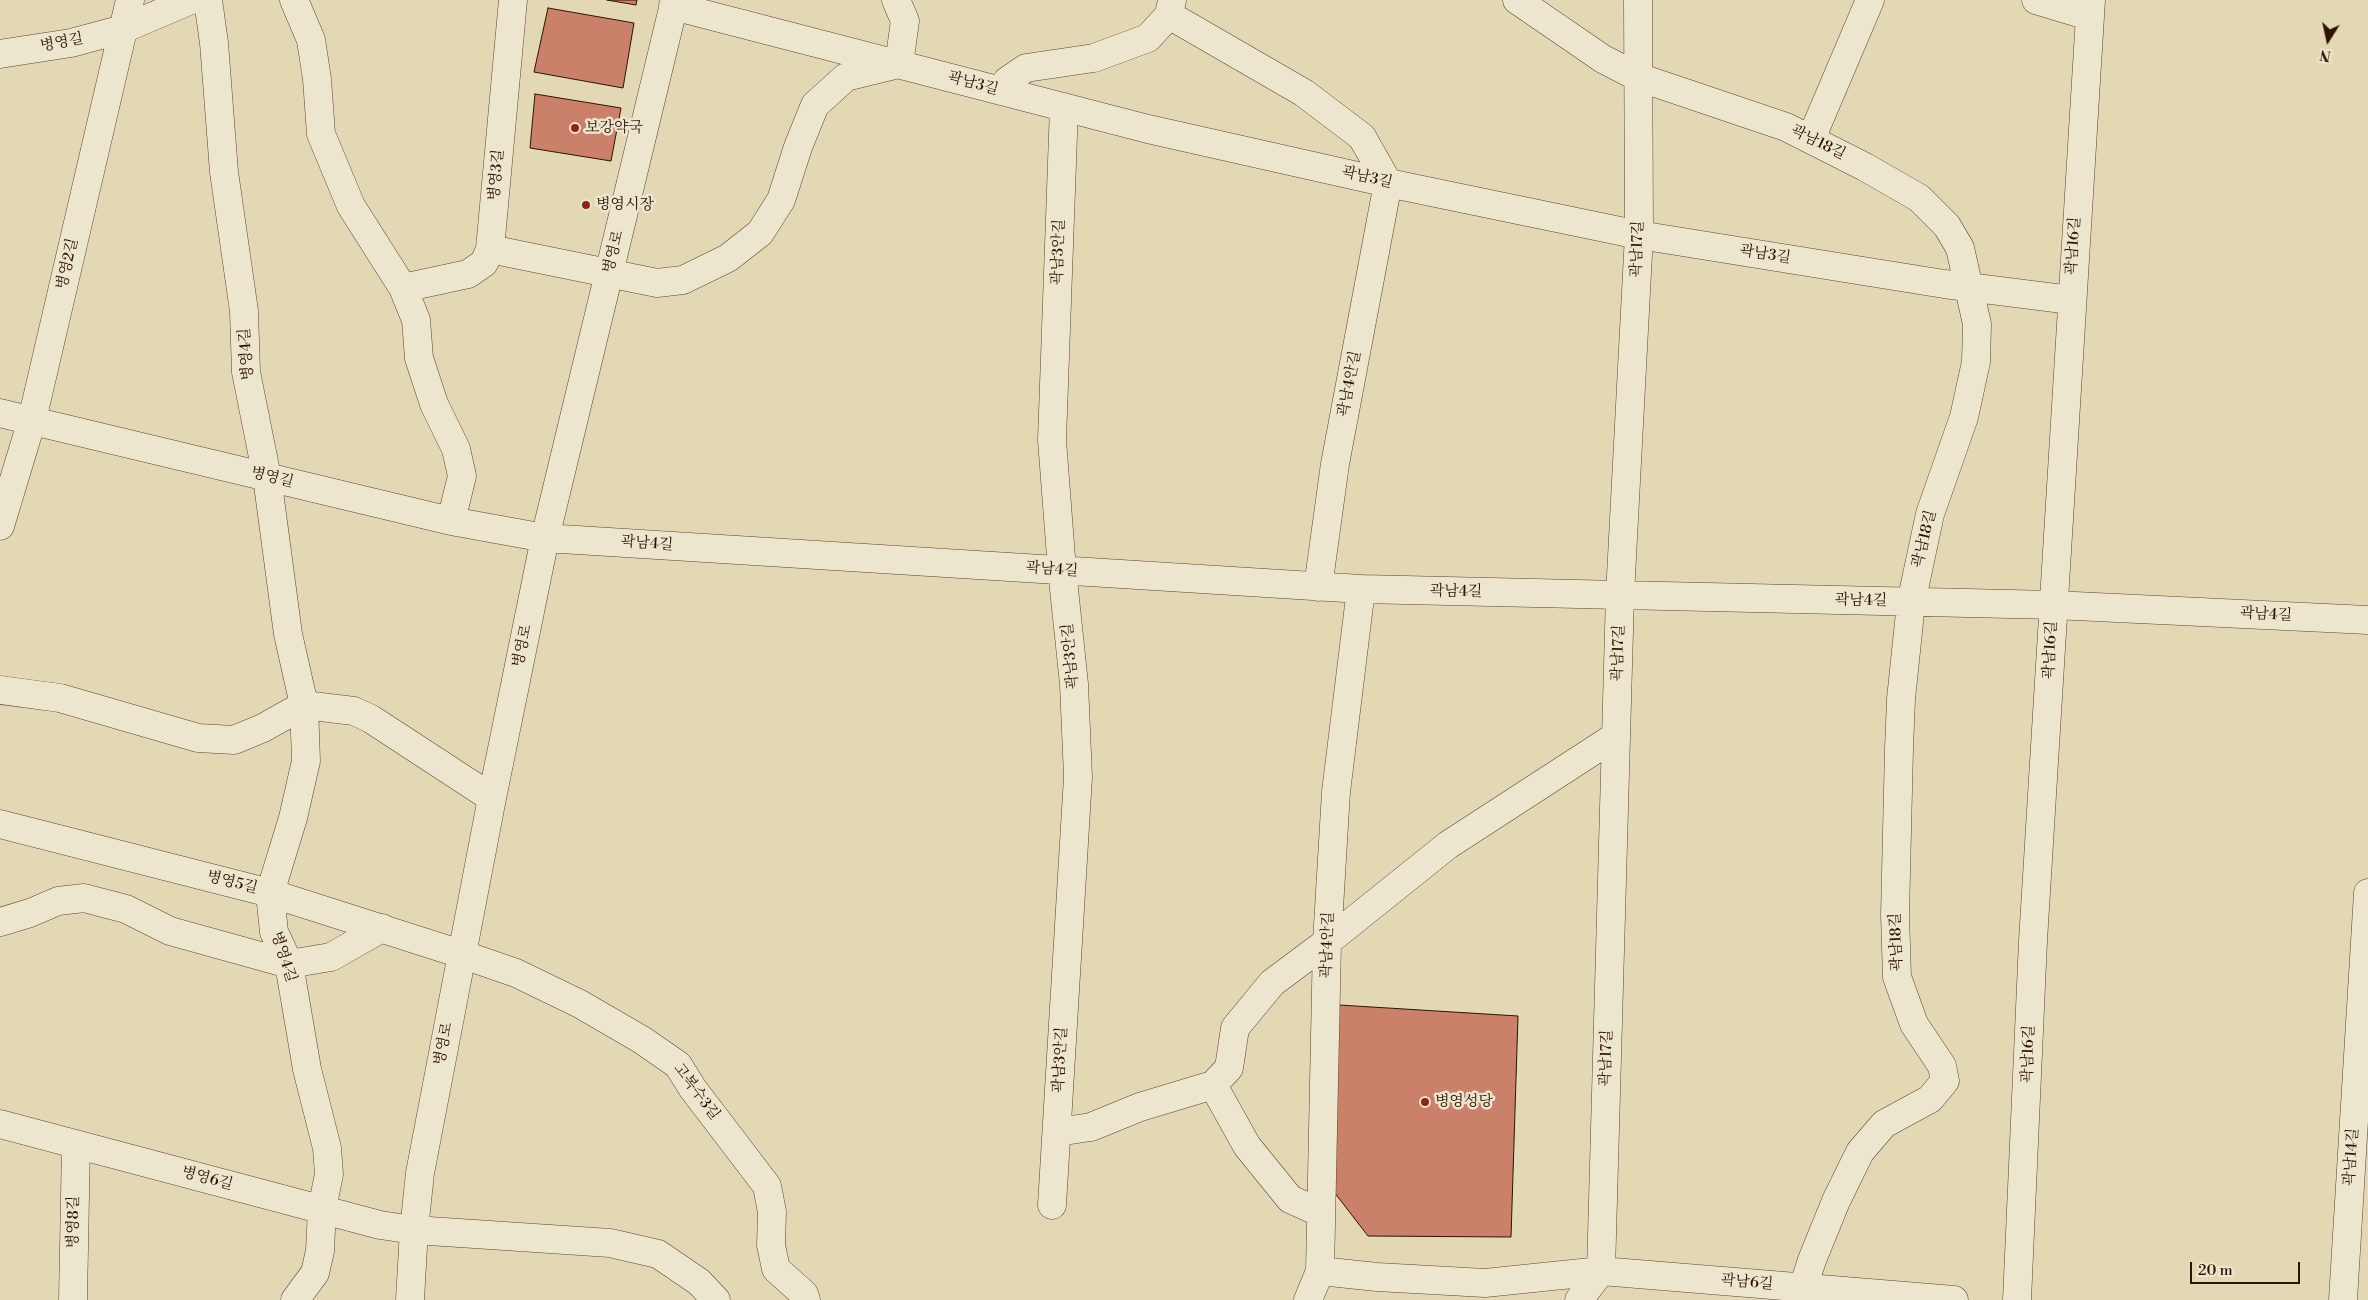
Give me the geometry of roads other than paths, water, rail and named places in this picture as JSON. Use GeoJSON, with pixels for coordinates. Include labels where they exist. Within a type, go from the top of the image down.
{"type":"FeatureCollection","features":[{"type":"Feature","properties":{"kind":"street","name":"병영2길"},"geometry":{"type":"LineString","coordinates":[[0,526],[32,420],[130,0]]}},
{"type":"Feature","properties":{"kind":"street"},"geometry":{"type":"LineString","coordinates":[[123,29],[190,0]]}},
{"type":"Feature","properties":{"kind":"street","name":"병영4길"},"geometry":{"type":"LineString","coordinates":[[208,0],[214,42],[224,172],[244,311],[246,372],[267,477],[287,625],[304,705],[306,761],[293,818],[270,893],[274,932],[289,964],[307,1069],[327,1148],[329,1174],[322,1209],[320,1251],[315,1273],[295,1300]]}},
{"type":"Feature","properties":{"kind":"street"},"geometry":{"type":"LineString","coordinates":[[294,0],[311,40],[317,79],[321,134],[352,206],[403,288],[416,320],[418,358],[434,404],[456,448],[462,476],[451,521]]}},
{"type":"Feature","properties":{"kind":"street","name":"병영3길"},"geometry":{"type":"LineString","coordinates":[[490,249],[513,0]]}},
{"type":"Feature","properties":{"kind":"street"},"geometry":{"type":"LineString","coordinates":[[403,288],[468,274],[484,263],[490,249],[656,283],[683,280],[728,258],[760,233],[781,200],[798,147],[815,105],[846,77],[899,64],[905,21],[896,0]]}},
{"type":"Feature","properties":{"kind":"street","name":"곽남18길"},"geometry":{"type":"LineString","coordinates":[[1517,0],[1603,59],[1638,78],[1786,127],[1865,166],[1919,198],[1947,226],[1960,248],[1969,287],[1977,324],[1976,362],[1964,417],[1930,514],[1911,603],[1901,699],[1899,749],[1895,915],[1897,976],[1914,1024],[1942,1066],[1945,1081],[1930,1099],[1884,1124],[1860,1152],[1822,1235],[1803,1288]]}},
{"type":"Feature","properties":{"kind":"street","name":"곽남17길"},"geometry":{"type":"LineString","coordinates":[[1601,1272],[1620,595],[1639,235],[1638,0]]}},
{"type":"Feature","properties":{"kind":"street"},"geometry":{"type":"LineString","coordinates":[[1810,139],[1870,0]]}},
{"type":"Feature","properties":{"kind":"street"},"geometry":{"type":"LineString","coordinates":[[2036,0],[2090,8]]}},
{"type":"Feature","properties":{"kind":"street","name":"곽남3길"},"geometry":{"type":"LineString","coordinates":[[674,3],[1148,129],[1388,183],[1639,235],[1969,287],[2071,300]]}},
{"type":"Feature","properties":{"kind":"street","name":"병영로"},"geometry":{"type":"LineString","coordinates":[[410,1300],[414,1230],[420,1173],[492,798],[545,538],[674,3]]}},
{"type":"Feature","properties":{"kind":"street"},"geometry":{"type":"LineString","coordinates":[[1002,91],[1007,80],[1026,68],[1094,58],[1148,38],[1170,8],[1304,93],[1362,137],[1388,183]]}},
{"type":"Feature","properties":{"kind":"street","name":"곽남16길"},"geometry":{"type":"LineString","coordinates":[[2017,1300],[2032,941],[2090,8]]}},
{"type":"Feature","properties":{"kind":"street","name":"병영길"},"geometry":{"type":"LineString","coordinates":[[0,54],[71,43],[123,29]]}},
{"type":"Feature","properties":{"kind":"street","name":"곽남3안길"},"geometry":{"type":"LineString","coordinates":[[1052,1204],[1078,778],[1074,684],[1062,570],[1052,440],[1064,107]]}},
{"type":"Feature","properties":{"kind":"street","name":"곽남4안길"},"geometry":{"type":"LineString","coordinates":[[1318,587],[1334,464],[1388,183]]}},
{"type":"Feature","properties":{"kind":"street","name":"병영길"},"geometry":{"type":"LineString","coordinates":[[0,413],[451,521],[545,538]]}},
{"type":"Feature","properties":{"kind":"street","name":"곽남4길"},"geometry":{"type":"LineString","coordinates":[[545,538],[1361,589],[2054,605],[2368,620]]}},
{"type":"Feature","properties":{"kind":"street","name":"곽남4안길"},"geometry":{"type":"LineString","coordinates":[[1308,1300],[1320,1271],[1328,942],[1336,792],[1361,589]]}},
{"type":"Feature","properties":{"kind":"street"},"geometry":{"type":"LineString","coordinates":[[0,690],[60,698],[198,738],[234,740],[263,728],[304,705],[354,711],[371,719],[492,798]]}},
{"type":"Feature","properties":{"kind":"street"},"geometry":{"type":"LineString","coordinates":[[1057,1132],[1091,1127],[1140,1107],[1214,1084],[1229,1068],[1235,1028],[1272,983],[1328,942],[1448,845],[1616,736]]}},
{"type":"Feature","properties":{"kind":"street","name":"병영5길"},"geometry":{"type":"LineString","coordinates":[[0,824],[270,893],[461,954]]}},
{"type":"Feature","properties":{"kind":"street","name":"곽남14길"},"geometry":{"type":"LineString","coordinates":[[2343,1300],[2368,893]]}},
{"type":"Feature","properties":{"kind":"street"},"geometry":{"type":"LineString","coordinates":[[0,922],[30,913],[58,901],[84,898],[126,909],[170,931],[289,964],[331,957],[382,928]]}},
{"type":"Feature","properties":{"kind":"street","name":"고복수3길"},"geometry":{"type":"LineString","coordinates":[[461,954],[516,973],[580,1004],[642,1040],[678,1065],[692,1089],[767,1186],[772,1212],[771,1245],[776,1270],[804,1294],[806,1300]]}},
{"type":"Feature","properties":{"kind":"street"},"geometry":{"type":"LineString","coordinates":[[1214,1084],[1247,1146],[1290,1199],[1321,1214]]}},
{"type":"Feature","properties":{"kind":"street","name":"병영6길"},"geometry":{"type":"LineString","coordinates":[[0,1124],[380,1224],[414,1230],[610,1243],[658,1254],[699,1282],[716,1300]]}},
{"type":"Feature","properties":{"kind":"street","name":"병영8길"},"geometry":{"type":"LineString","coordinates":[[73,1300],[76,1144]]}},
{"type":"Feature","properties":{"kind":"street","name":"곽남6길"},"geometry":{"type":"LineString","coordinates":[[1320,1271],[1398,1289],[1601,1272],[1954,1300]]}},
{"type":"Feature","properties":{"kind":"street"},"geometry":{"type":"LineString","coordinates":[[1579,1300],[1601,1272]]}},
{"type":"Feature","properties":{"kind":"street"},"geometry":{"type":"LineString","coordinates":[[1706,1300],[1733,1282]]}},
{"type":"Feature","properties":{"kind":"place","name":"보강약국"},"geometry":{"type":"Point","coordinates":[575,128]}},
{"type":"Feature","properties":{"kind":"place","name":"병영시장"},"geometry":{"type":"Point","coordinates":[586,205]}},
{"type":"Feature","properties":{"kind":"place","name":"병영성당"},"geometry":{"type":"Point","coordinates":[1425,1102]}}]}
